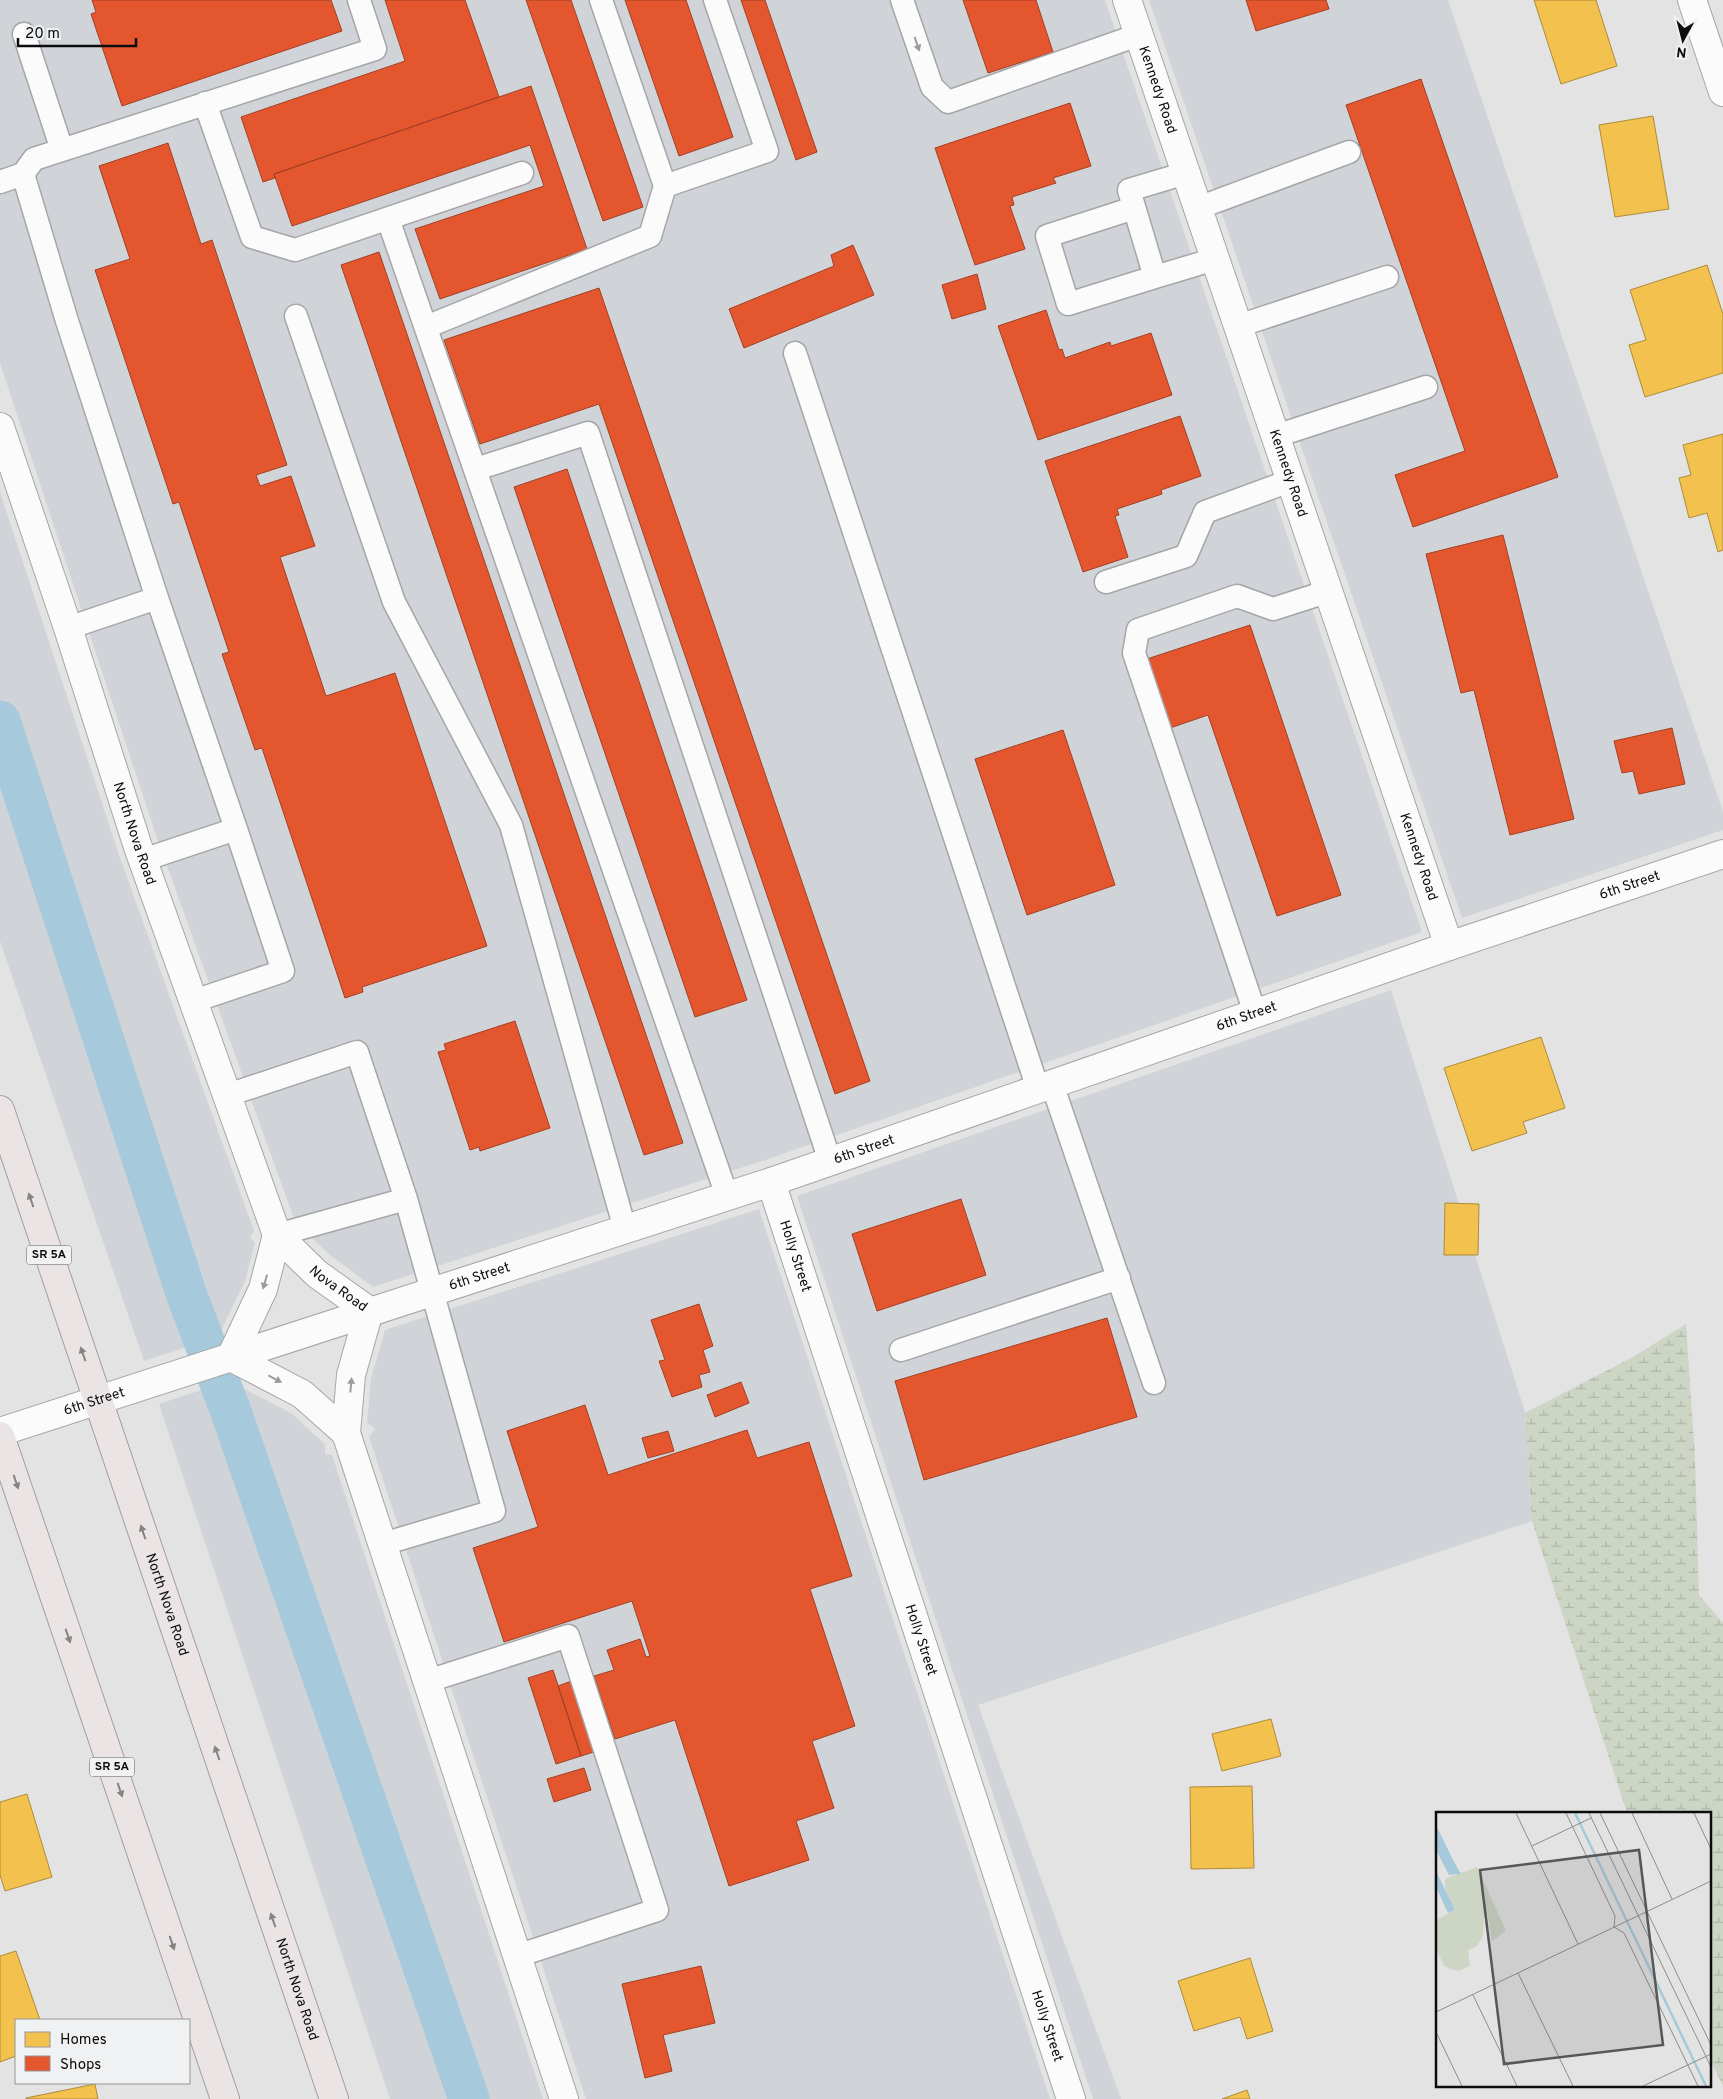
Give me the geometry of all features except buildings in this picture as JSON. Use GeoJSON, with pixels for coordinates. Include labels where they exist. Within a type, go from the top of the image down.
{"type":"FeatureCollection","features":[{"type":"Feature","properties":{"kind":"main road","name":"North Nova Road"},"geometry":{"type":"LineString","coordinates":[[0,1110],[334,2099]]}},
{"type":"Feature","properties":{"kind":"main road","name":"SR 5A"},"geometry":{"type":"LineString","coordinates":[[0,1434],[225,2099]]}},
{"type":"Feature","properties":{"kind":"street","name":"Kennedy Road"},"geometry":{"type":"LineString","coordinates":[[1127,0],[1449,946]]}},
{"type":"Feature","properties":{"kind":"street"},"geometry":{"type":"LineString","coordinates":[[1692,0],[1723,92]]}},
{"type":"Feature","properties":{"kind":"street","name":"North Nova Road"},"geometry":{"type":"LineString","coordinates":[[0,427],[68,628],[143,860],[278,1235]]}},
{"type":"Feature","properties":{"kind":"street","name":"6th Street"},"geometry":{"type":"LineString","coordinates":[[0,1434],[369,1311],[772,1182],[1449,946],[1723,854]]}},
{"type":"Feature","properties":{"kind":"street","name":"Holly Street"},"geometry":{"type":"LineString","coordinates":[[772,1182],[1071,2099]]}},
{"type":"Feature","properties":{"kind":"street"},"geometry":{"type":"LineString","coordinates":[[278,1235],[263,1289],[231,1357],[302,1394],[346,1433],[564,2099]]}},
{"type":"Feature","properties":{"kind":"street","name":"Nova Road"},"geometry":{"type":"LineString","coordinates":[[278,1235],[317,1274],[369,1311],[352,1375],[346,1433]]}},
{"type":"Feature","properties":{"kind":"lane"},"geometry":{"type":"LineString","coordinates":[[0,182],[23,174],[34,159],[375,49],[359,0]]}},
{"type":"Feature","properties":{"kind":"lane"},"geometry":{"type":"LineString","coordinates":[[426,326],[650,236],[665,186],[601,0]]}},
{"type":"Feature","properties":{"kind":"lane"},"geometry":{"type":"LineString","coordinates":[[665,186],[767,151],[716,0]]}},
{"type":"Feature","properties":{"kind":"lane"},"geometry":{"type":"LineString","coordinates":[[902,0],[932,87],[948,102],[1138,34]]}},
{"type":"Feature","properties":{"kind":"lane"},"geometry":{"type":"LineString","coordinates":[[24,34],[62,150]]}},
{"type":"Feature","properties":{"kind":"lane"},"geometry":{"type":"LineString","coordinates":[[205,104],[252,238],[295,250],[522,173]]}},
{"type":"Feature","properties":{"kind":"lane"},"geometry":{"type":"LineString","coordinates":[[1198,208],[1349,152]]}},
{"type":"Feature","properties":{"kind":"lane"},"geometry":{"type":"LineString","coordinates":[[1155,277],[1129,190],[1186,172]]}},
{"type":"Feature","properties":{"kind":"lane"},"geometry":{"type":"LineString","coordinates":[[23,174],[67,321],[157,598],[283,970],[194,1001]]}},
{"type":"Feature","properties":{"kind":"lane"},"geometry":{"type":"LineString","coordinates":[[1134,208],[1047,236],[1068,304],[1215,259]]}},
{"type":"Feature","properties":{"kind":"lane"},"geometry":{"type":"LineString","coordinates":[[388,219],[727,1196]]}},
{"type":"Feature","properties":{"kind":"lane"},"geometry":{"type":"LineString","coordinates":[[1238,326],[1387,277]]}},
{"type":"Feature","properties":{"kind":"lane"},"geometry":{"type":"LineString","coordinates":[[296,316],[394,602],[511,825],[625,1229]]}},
{"type":"Feature","properties":{"kind":"lane"},"geometry":{"type":"LineString","coordinates":[[795,353],[1045,1087],[1119,1278],[1154,1383]]}},
{"type":"Feature","properties":{"kind":"lane"},"geometry":{"type":"LineString","coordinates":[[1276,436],[1426,387]]}},
{"type":"Feature","properties":{"kind":"lane"},"geometry":{"type":"LineString","coordinates":[[476,470],[588,433],[830,1161]]}},
{"type":"Feature","properties":{"kind":"lane"},"geometry":{"type":"LineString","coordinates":[[1106,582],[1186,556],[1205,512],[1290,481]]}},
{"type":"Feature","properties":{"kind":"lane"},"geometry":{"type":"LineString","coordinates":[[1255,1013],[1134,653],[1135,645],[1138,630],[1237,596],[1273,609],[1329,591]]}},
{"type":"Feature","properties":{"kind":"lane"},"geometry":{"type":"LineString","coordinates":[[68,628],[157,598]]}},
{"type":"Feature","properties":{"kind":"lane"},"geometry":{"type":"LineString","coordinates":[[143,860],[236,829]]}},
{"type":"Feature","properties":{"kind":"lane"},"geometry":{"type":"LineString","coordinates":[[228,1095],[357,1052],[406,1199],[494,1511],[382,1544]]}},
{"type":"Feature","properties":{"kind":"lane"},"geometry":{"type":"LineString","coordinates":[[278,1235],[406,1199]]}},
{"type":"Feature","properties":{"kind":"lane"},"geometry":{"type":"LineString","coordinates":[[901,1350],[1119,1278]]}},
{"type":"Feature","properties":{"kind":"lane"},"geometry":{"type":"LineString","coordinates":[[428,1681],[568,1636],[657,1910],[517,1956]]}},
{"type":"Feature","properties":{"kind":"shaded area"},"geometry":{"type":"Polygon","coordinates":[[[0,0],[1105,0],[1422,932],[765,1160],[373,1287],[330,1255],[300,1227],[302,1219],[293,1216],[157,838],[0,363],[0,0]]]}},
{"type":"Feature","properties":{"kind":"shaded area"},"geometry":{"type":"Polygon","coordinates":[[[1149,0],[1448,0],[1723,812],[1723,830],[1462,918],[1149,0]]]}},
{"type":"Feature","properties":{"kind":"shaded area"},"geometry":{"type":"Polygon","coordinates":[[[0,492],[119,855],[254,1231],[250,1237],[255,1243],[245,1281],[218,1337],[144,1361],[0,941],[0,492]]]}},
{"type":"Feature","properties":{"kind":"shaded area"},"geometry":{"type":"Polygon","coordinates":[[[1391,990],[1525,1412],[1532,1521],[978,1705],[1121,2099],[1093,2099],[797,1196],[1391,990]]]}},
{"type":"Feature","properties":{"kind":"shaded area"},"geometry":{"type":"Polygon","coordinates":[[[759,1209],[1050,2099],[586,2099],[369,1437],[375,1429],[367,1423],[371,1379],[385,1330],[759,1209]]]}},
{"type":"Feature","properties":{"kind":"shaded area"},"geometry":{"type":"Polygon","coordinates":[[[229,1381],[291,1413],[325,1444],[325,1454],[332,1455],[543,2099],[390,2099],[159,1404],[229,1381]]]}},
{"type":"Feature","properties":{"kind":"green space"},"geometry":{"type":"Polygon","coordinates":[[[1686,1324],[1695,1458],[1699,1595],[1723,1623],[1723,2086],[1710,2059],[1710,1812],[1627,1812],[1532,1521],[1525,1413],[1633,1357],[1686,1324]]]}},
{"type":"Feature","properties":{"kind":"waterway"},"geometry":{"type":"LineString","coordinates":[[0,721],[187,1296],[231,1412],[469,2099]]}}]}
